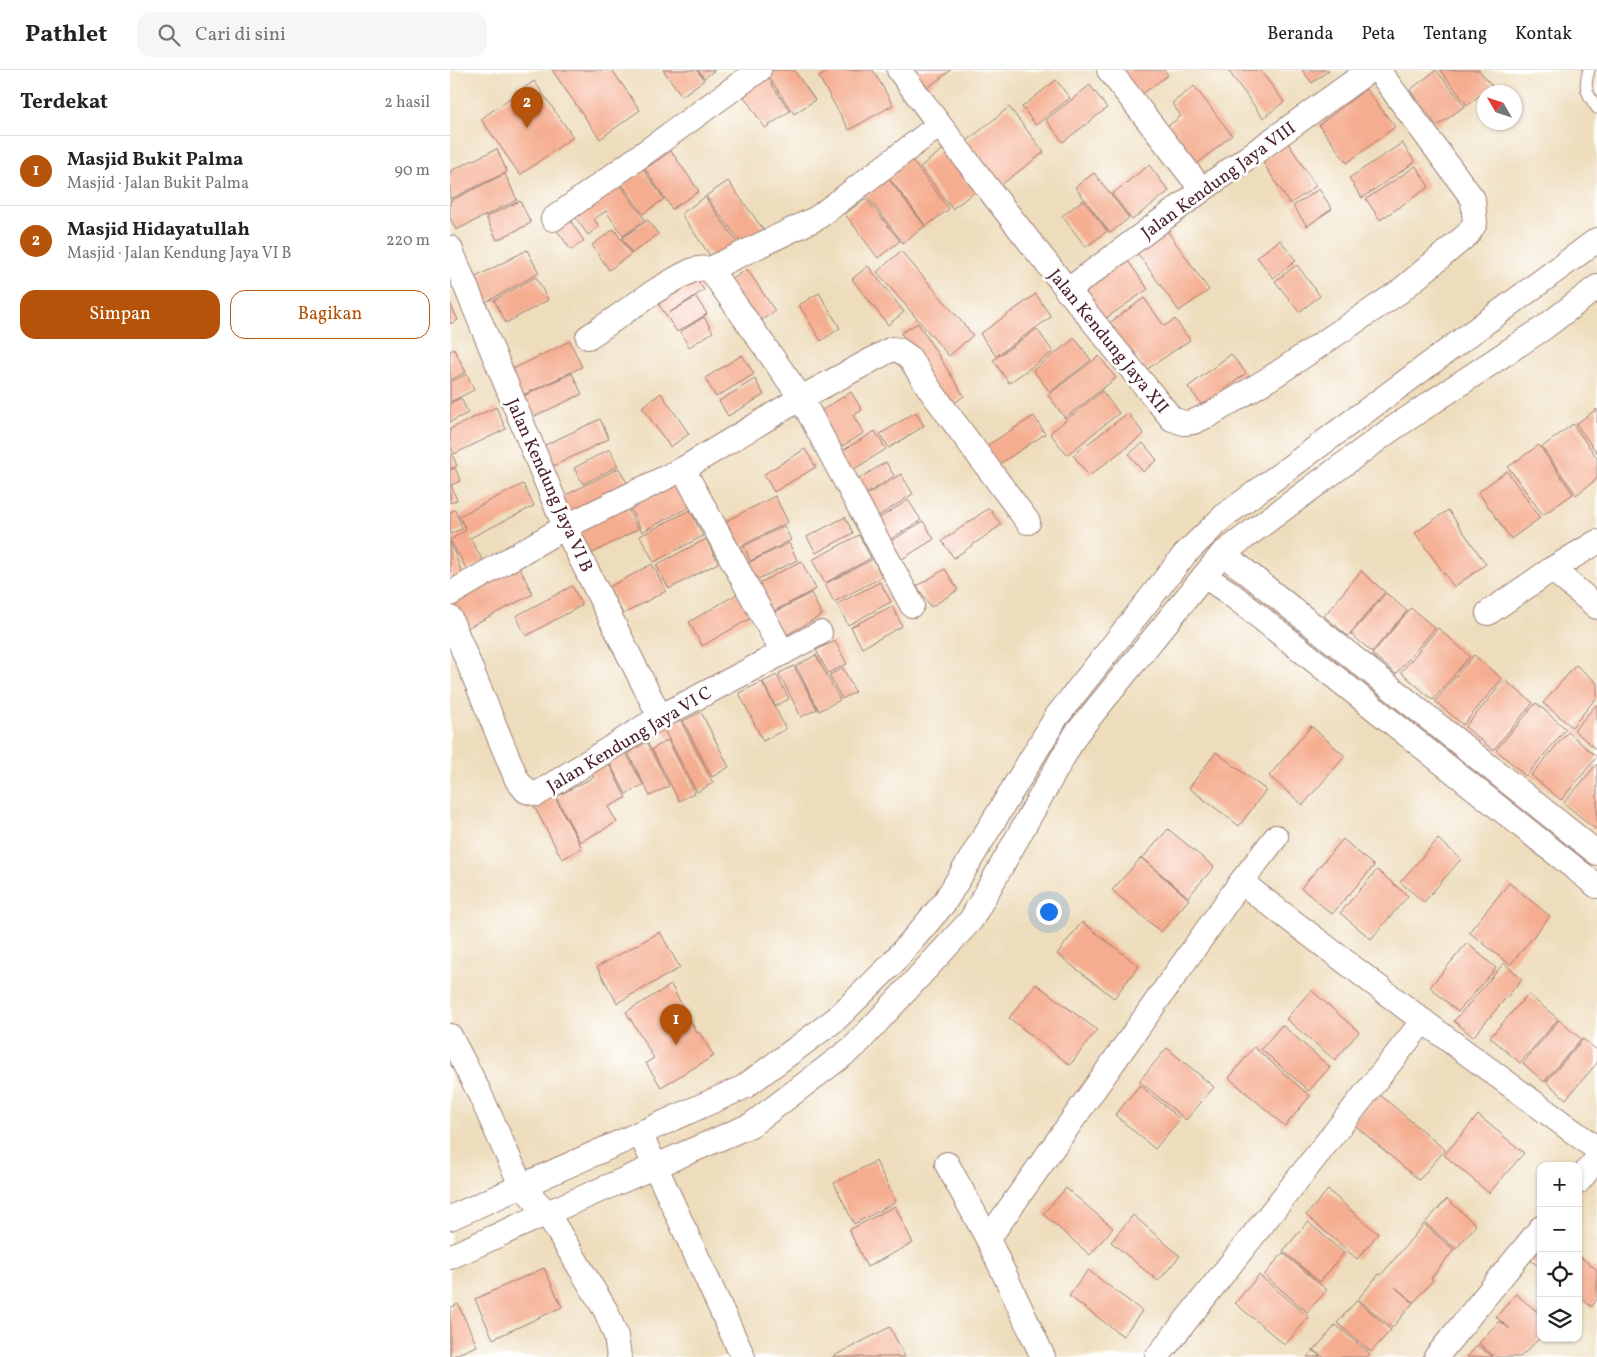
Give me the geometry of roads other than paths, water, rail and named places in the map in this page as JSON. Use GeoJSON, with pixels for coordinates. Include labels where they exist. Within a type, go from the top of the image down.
{"type":"FeatureCollection","features":[{"type":"Feature","properties":{"kind":"street"},"geometry":{"type":"LineString","coordinates":[[553,220],[759,70]]}},
{"type":"Feature","properties":{"kind":"street","name":"Jalan Kendung Jaya XII"},"geometry":{"type":"LineString","coordinates":[[899,70],[1067,291],[1172,418],[1184,423],[1193,422],[1211,414],[1276,375],[1399,292],[1468,234],[1475,223],[1473,199],[1378,70]]}},
{"type":"Feature","properties":{"kind":"street"},"geometry":{"type":"LineString","coordinates":[[1109,70],[1202,190]]}},
{"type":"Feature","properties":{"kind":"street","name":"Jalan Kendung Jaya VIII"},"geometry":{"type":"LineString","coordinates":[[1067,291],[1202,190],[1370,70]]}},
{"type":"Feature","properties":{"kind":"street"},"geometry":{"type":"LineString","coordinates":[[588,337],[657,291],[692,271],[710,268],[817,218],[939,125]]}},
{"type":"Feature","properties":{"kind":"street"},"geometry":{"type":"LineString","coordinates":[[450,1218],[744,1087],[836,1019],[891,965],[944,904],[1057,716],[1185,554],[1224,516],[1597,240]]}},
{"type":"Feature","properties":{"kind":"street","name":"Jalan Kendung Jaya VI B"},"geometry":{"type":"LineString","coordinates":[[450,248],[565,527],[660,717]]}},
{"type":"Feature","properties":{"kind":"street"},"geometry":{"type":"LineString","coordinates":[[710,268],[801,398],[912,605]]}},
{"type":"Feature","properties":{"kind":"street"},"geometry":{"type":"LineString","coordinates":[[450,1257],[571,1202],[751,1125],[854,1046],[971,920],[1076,734],[1222,554],[1389,431],[1546,327],[1597,287]]}},
{"type":"Feature","properties":{"kind":"street"},"geometry":{"type":"LineString","coordinates":[[450,594],[565,527],[683,469],[801,398],[892,349],[898,350],[909,357],[931,391],[1028,522]]}},
{"type":"Feature","properties":{"kind":"street"},"geometry":{"type":"LineString","coordinates":[[1377,402],[1389,431]]}},
{"type":"Feature","properties":{"kind":"street"},"geometry":{"type":"LineString","coordinates":[[683,469],[783,653]]}},
{"type":"Feature","properties":{"kind":"street"},"geometry":{"type":"LineString","coordinates":[[1488,613],[1552,569],[1597,542]]}},
{"type":"Feature","properties":{"kind":"street"},"geometry":{"type":"LineString","coordinates":[[1222,554],[1597,853]]}},
{"type":"Feature","properties":{"kind":"street"},"geometry":{"type":"LineString","coordinates":[[1552,569],[1597,607]]}},
{"type":"Feature","properties":{"kind":"street"},"geometry":{"type":"LineString","coordinates":[[1204,576],[1227,591],[1597,886]]}},
{"type":"Feature","properties":{"kind":"street","name":"Jalan Kendung Jaya VI C"},"geometry":{"type":"LineString","coordinates":[[450,618],[517,780],[526,791],[537,794],[660,717],[820,633]]}},
{"type":"Feature","properties":{"kind":"street"},"geometry":{"type":"LineString","coordinates":[[988,1239],[1241,882],[1276,837]]}},
{"type":"Feature","properties":{"kind":"street"},"geometry":{"type":"LineString","coordinates":[[1241,882],[1597,1149]]}},
{"type":"Feature","properties":{"kind":"street"},"geometry":{"type":"LineString","coordinates":[[944,904],[971,920]]}},
{"type":"Feature","properties":{"kind":"street"},"geometry":{"type":"LineString","coordinates":[[1157,1357],[1423,1020]]}},
{"type":"Feature","properties":{"kind":"street"},"geometry":{"type":"LineString","coordinates":[[450,1036],[478,1090],[521,1185],[547,1213],[606,1311],[616,1336],[619,1357]]}},
{"type":"Feature","properties":{"kind":"street"},"geometry":{"type":"LineString","coordinates":[[640,1133],[743,1357]]}},
{"type":"Feature","properties":{"kind":"street"},"geometry":{"type":"LineString","coordinates":[[1582,1177],[1597,1159]]}},
{"type":"Feature","properties":{"kind":"street"},"geometry":{"type":"LineString","coordinates":[[947,1164],[988,1239],[1043,1357]]}},
{"type":"Feature","properties":{"kind":"street"},"geometry":{"type":"LineString","coordinates":[[1436,1357],[1537,1233]]}},
{"type":"Feature","properties":{"kind":"lane"},"geometry":{"type":"LineString","coordinates":[[1589,70],[1585,81],[1586,92],[1597,108]]}},
{"type":"Feature","properties":{"kind":"place","name":"Masjid Hidayatullah"},"geometry":{"type":"Point","coordinates":[527,128]}},
{"type":"Feature","properties":{"kind":"place","name":"Masjid Bukit Palma"},"geometry":{"type":"Point","coordinates":[676,1045]}}]}
